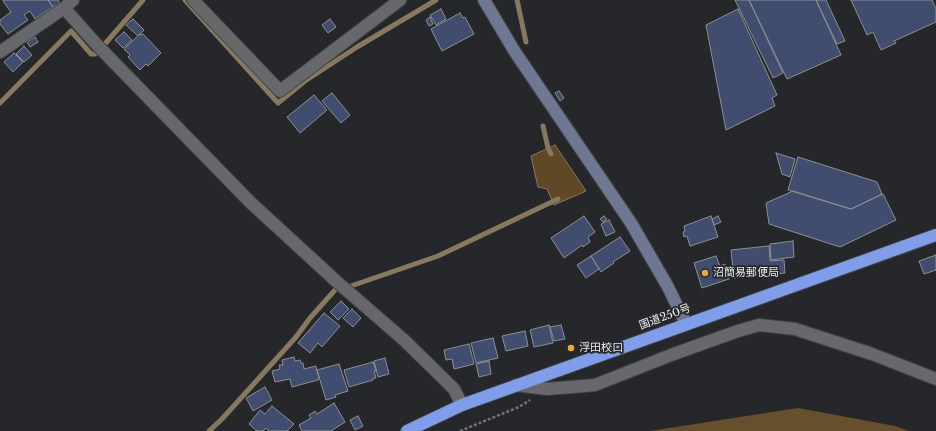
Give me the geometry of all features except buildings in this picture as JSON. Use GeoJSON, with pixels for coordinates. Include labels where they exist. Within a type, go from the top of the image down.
{"type":"FeatureCollection","features":[{"type":"Feature","properties":{"kind":"highway","name":"国道250号"},"geometry":{"type":"LineString","coordinates":[[406,431],[462,405],[516,385],[936,235]]}},
{"type":"Feature","properties":{"kind":"street"},"geometry":{"type":"LineString","coordinates":[[193,0],[280,91],[400,0]]}},
{"type":"Feature","properties":{"kind":"street"},"geometry":{"type":"LineString","coordinates":[[484,0],[515,52],[631,223],[668,287],[686,324]]}},
{"type":"Feature","properties":{"kind":"street"},"geometry":{"type":"LineString","coordinates":[[0,52],[69,4],[97,45],[250,202],[336,281],[404,340],[454,389],[462,405]]}},
{"type":"Feature","properties":{"kind":"street"},"geometry":{"type":"LineString","coordinates":[[516,385],[547,389],[595,385],[671,354],[760,325],[795,329],[872,354],[936,379]]}},
{"type":"Feature","properties":{"kind":"shaded area"},"geometry":{"type":"Polygon","coordinates":[[[555,145],[586,191],[554,205],[547,189],[538,187],[531,156],[555,145]]]}},
{"type":"Feature","properties":{"kind":"shaded area"},"geometry":{"type":"Polygon","coordinates":[[[798,408],[895,426],[909,431],[650,431],[798,408]]]}},
{"type":"Feature","properties":{"kind":"waterway"},"geometry":{"type":"LineString","coordinates":[[104,45],[143,0]]}},
{"type":"Feature","properties":{"kind":"waterway"},"geometry":{"type":"LineString","coordinates":[[185,0],[278,103],[305,81],[357,47],[436,0]]}},
{"type":"Feature","properties":{"kind":"waterway"},"geometry":{"type":"LineString","coordinates":[[517,0],[526,42]]}},
{"type":"Feature","properties":{"kind":"waterway"},"geometry":{"type":"LineString","coordinates":[[0,103],[71,31],[91,54],[95,54]]}},
{"type":"Feature","properties":{"kind":"waterway"},"geometry":{"type":"LineString","coordinates":[[543,126],[548,148],[551,154]]}},
{"type":"Feature","properties":{"kind":"waterway"},"geometry":{"type":"LineString","coordinates":[[351,286],[438,256],[558,199]]}},
{"type":"Feature","properties":{"kind":"waterway"},"geometry":{"type":"LineString","coordinates":[[209,431],[222,419],[296,337],[310,318],[335,290]]}},
{"type":"Feature","properties":{"kind":"place","name":"沼簡易郵便局"},"geometry":{"type":"Point","coordinates":[705,273]}},
{"type":"Feature","properties":{"kind":"place","name":"浮田校口"},"geometry":{"type":"Point","coordinates":[571,348]}}]}
